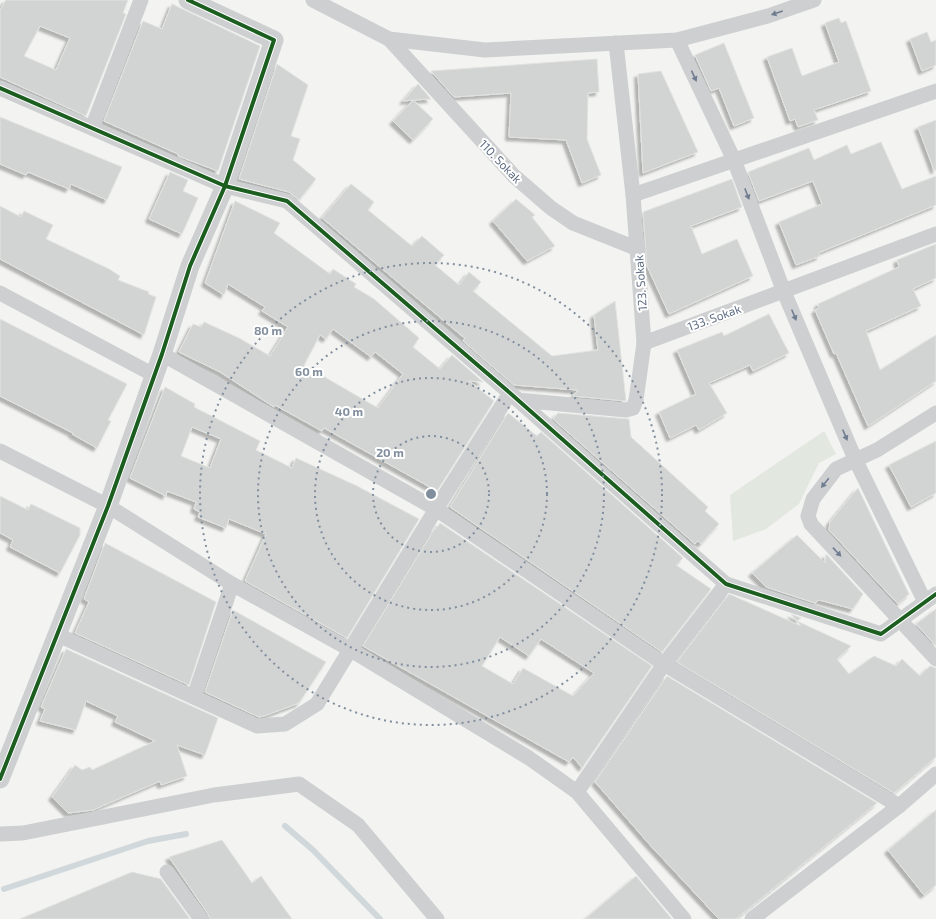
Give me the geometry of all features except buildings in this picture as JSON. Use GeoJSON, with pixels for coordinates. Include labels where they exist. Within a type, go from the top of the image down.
{"type":"FeatureCollection","features":[{"type":"Feature","properties":{"kind":"street"},"geometry":{"type":"LineString","coordinates":[[92,128],[141,0]]}},
{"type":"Feature","properties":{"kind":"street"},"geometry":{"type":"LineString","coordinates":[[0,779],[108,506],[162,354],[190,266],[225,186],[274,40],[188,0]]}},
{"type":"Feature","properties":{"kind":"street"},"geometry":{"type":"LineString","coordinates":[[312,0],[389,39],[484,50],[677,40],[768,16],[814,0]]}},
{"type":"Feature","properties":{"kind":"street","name":"110. Sokak"},"geometry":{"type":"LineString","coordinates":[[389,39],[514,176],[551,208],[573,223],[638,250]]}},
{"type":"Feature","properties":{"kind":"street"},"geometry":{"type":"LineString","coordinates":[[0,88],[225,186],[287,200],[514,396],[726,584],[882,634],[930,598],[855,459],[784,292],[734,160],[677,40]]}},
{"type":"Feature","properties":{"kind":"street","name":"123. Sokak"},"geometry":{"type":"LineString","coordinates":[[514,396],[630,409],[636,400],[644,343],[633,195],[616,43]]}},
{"type":"Feature","properties":{"kind":"street"},"geometry":{"type":"LineString","coordinates":[[633,195],[936,91]]}},
{"type":"Feature","properties":{"kind":"street","name":"133. Sokak"},"geometry":{"type":"LineString","coordinates":[[644,343],[936,234]]}},
{"type":"Feature","properties":{"kind":"street"},"geometry":{"type":"LineString","coordinates":[[0,293],[154,375]]}},
{"type":"Feature","properties":{"kind":"street"},"geometry":{"type":"LineString","coordinates":[[162,354],[436,509],[664,664],[899,806]]}},
{"type":"Feature","properties":{"kind":"street"},"geometry":{"type":"LineString","coordinates":[[58,635],[257,726],[285,724],[317,704],[436,509],[514,396]]}},
{"type":"Feature","properties":{"kind":"street"},"geometry":{"type":"LineString","coordinates":[[936,413],[877,450],[855,459],[836,470],[813,499],[808,516],[811,524],[936,659]]}},
{"type":"Feature","properties":{"kind":"street"},"geometry":{"type":"LineString","coordinates":[[0,451],[108,506],[232,584],[351,650],[529,758],[577,792],[684,919]]}},
{"type":"Feature","properties":{"kind":"street"},"geometry":{"type":"LineString","coordinates":[[194,696],[232,584]]}},
{"type":"Feature","properties":{"kind":"street"},"geometry":{"type":"LineString","coordinates":[[577,792],[664,664],[726,584]]}},
{"type":"Feature","properties":{"kind":"street"},"geometry":{"type":"LineString","coordinates":[[752,919],[899,806],[936,774]]}},
{"type":"Feature","properties":{"kind":"street"},"geometry":{"type":"LineString","coordinates":[[0,834],[23,833],[214,795],[299,784],[358,825],[437,919]]}},
{"type":"Feature","properties":{"kind":"street"},"geometry":{"type":"LineString","coordinates":[[167,872],[201,919]]}},
{"type":"Feature","properties":{"kind":"shaded area"},"geometry":{"type":"Polygon","coordinates":[[[824,431],[836,454],[819,463],[799,504],[766,529],[733,541],[730,495],[824,431]]]}},
{"type":"Feature","properties":{"kind":"waterway"},"geometry":{"type":"LineString","coordinates":[[285,826],[313,850],[380,919]]}},
{"type":"Feature","properties":{"kind":"waterway"},"geometry":{"type":"LineString","coordinates":[[4,889],[148,841],[186,834]]}},
{"type":"Feature","properties":{"kind":"cycle path"},"geometry":{"type":"LineString","coordinates":[[0,779],[108,506],[162,354],[190,266],[225,186],[274,40],[188,0]]}},
{"type":"Feature","properties":{"kind":"cycle path"},"geometry":{"type":"LineString","coordinates":[[0,88],[225,186],[287,201],[510,393],[726,584],[881,634],[936,594]]}}]}
